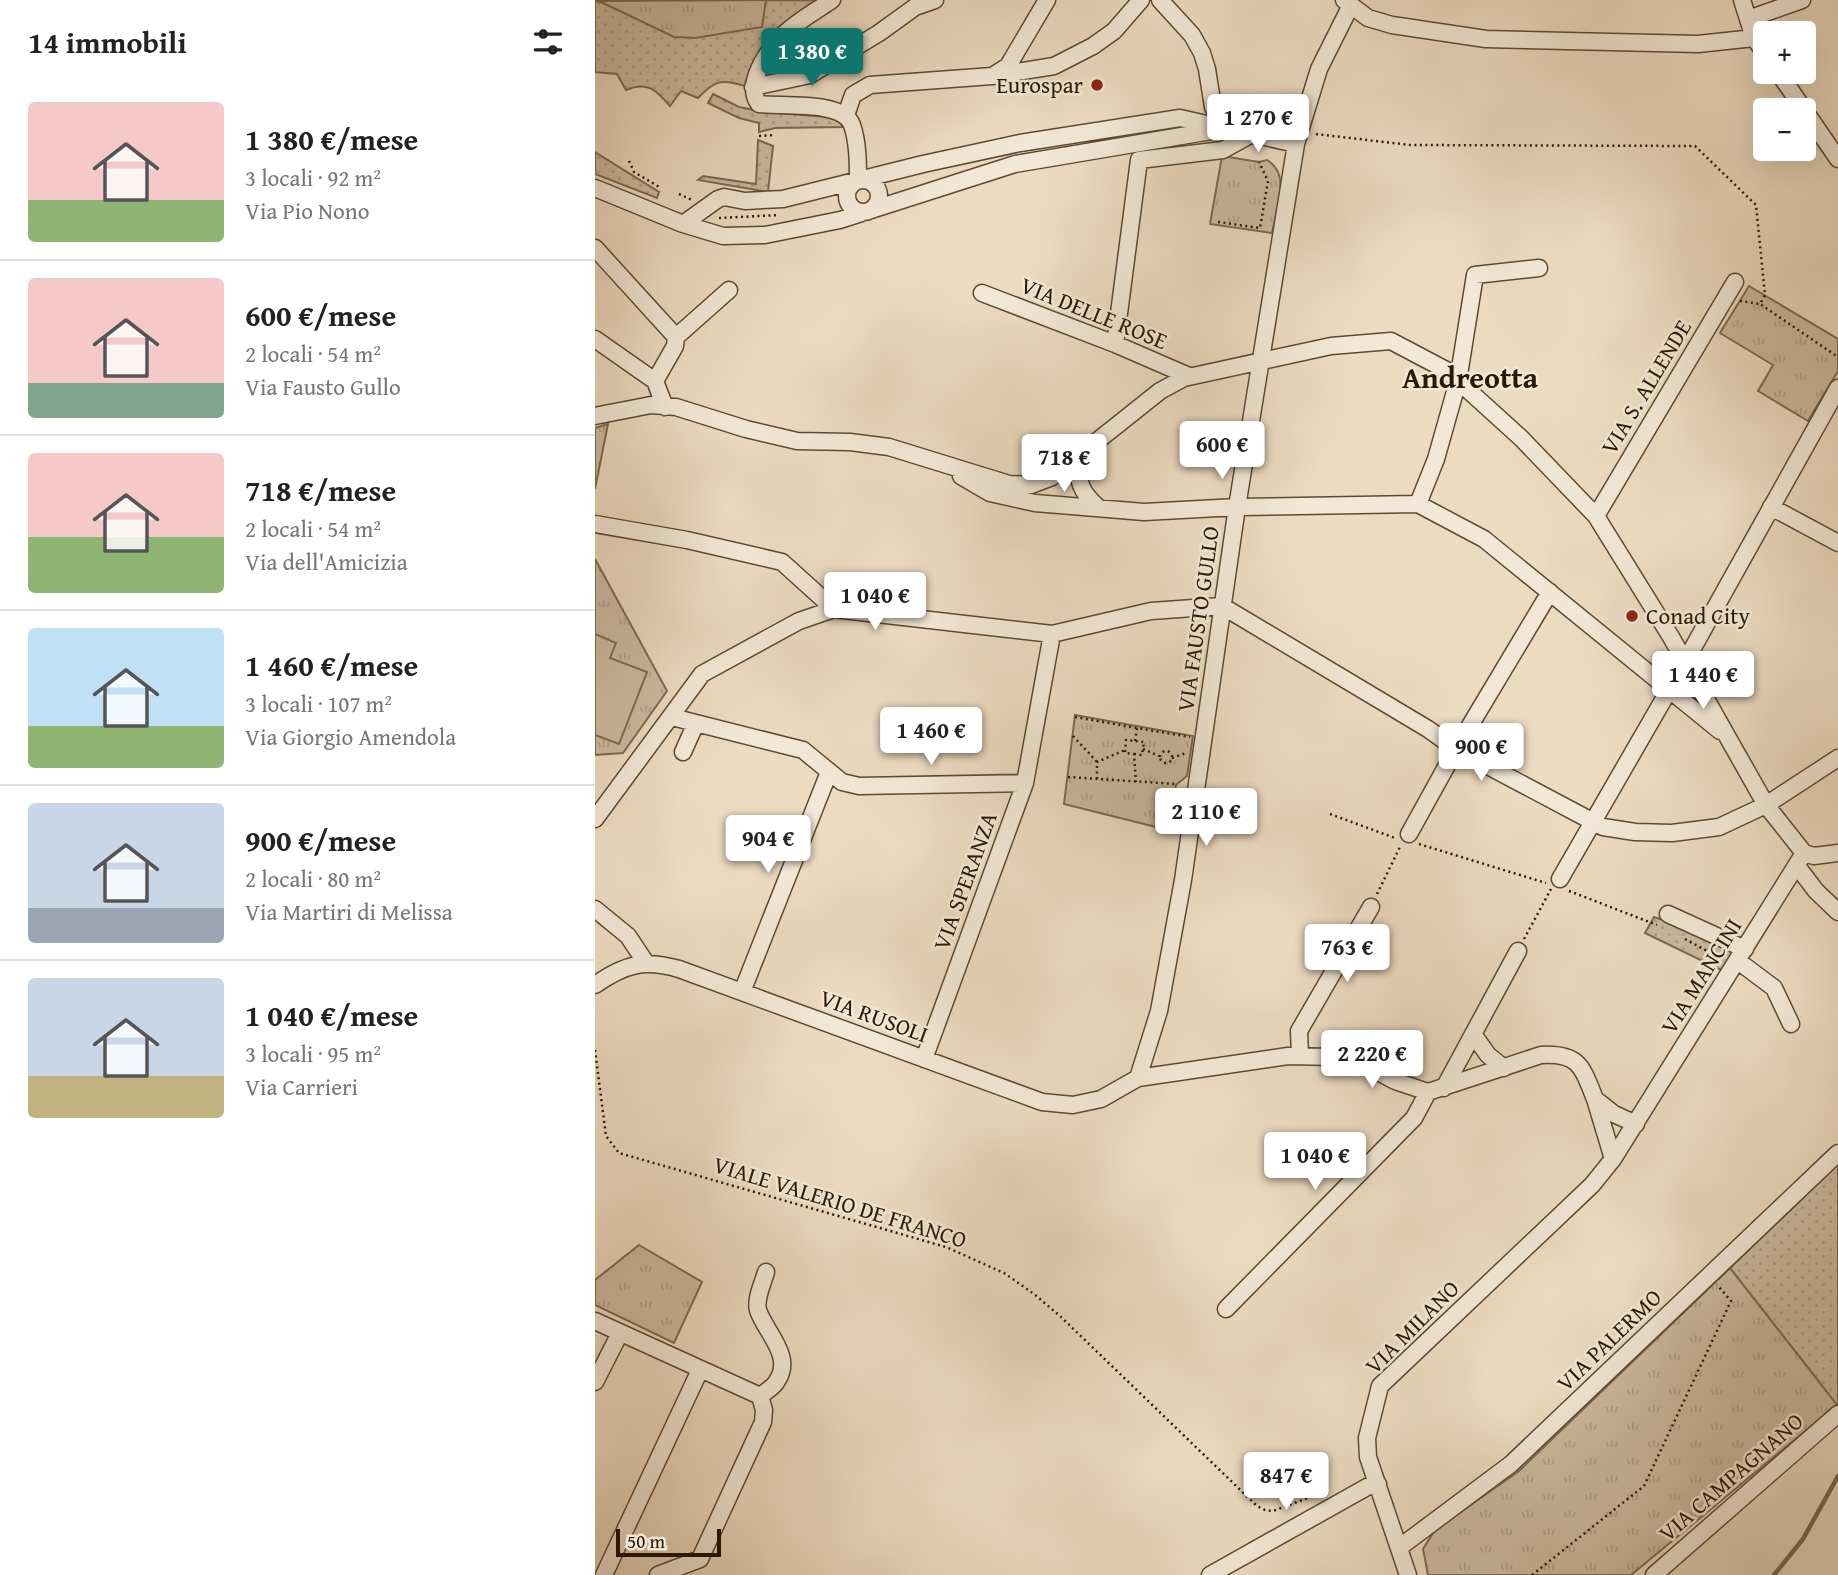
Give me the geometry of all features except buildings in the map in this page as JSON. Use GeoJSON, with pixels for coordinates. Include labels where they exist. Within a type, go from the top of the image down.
{"type":"FeatureCollection","features":[{"type":"Feature","properties":{"kind":"street"},"geometry":{"type":"LineString","coordinates":[[832,0],[782,37],[765,60],[753,87],[754,97],[759,104],[817,107],[846,115],[852,125],[858,181]]}},
{"type":"Feature","properties":{"kind":"street"},"geometry":{"type":"LineString","coordinates":[[753,87],[810,75],[879,33],[915,7],[935,0]]}},
{"type":"Feature","properties":{"kind":"street"},"geometry":{"type":"LineString","coordinates":[[992,76],[1008,66],[1047,0]]}},
{"type":"Feature","properties":{"kind":"street"},"geometry":{"type":"LineString","coordinates":[[846,115],[853,95],[870,85],[992,76],[1054,66],[1084,51],[1114,31],[1141,0]]}},
{"type":"Feature","properties":{"kind":"street"},"geometry":{"type":"LineString","coordinates":[[1160,0],[1197,44],[1207,69],[1213,107],[1229,128]]}},
{"type":"Feature","properties":{"kind":"street"},"geometry":{"type":"LineString","coordinates":[[1742,0],[1753,33]]}},
{"type":"Feature","properties":{"kind":"street"},"geometry":{"type":"LineString","coordinates":[[1748,19],[1802,0]]}},
{"type":"Feature","properties":{"kind":"street"},"geometry":{"type":"LineString","coordinates":[[1347,3],[1368,18],[1392,25],[1486,38],[1698,44],[1753,38]]}},
{"type":"Feature","properties":{"kind":"street","name":"VIA FAUSTO GULLO"},"geometry":{"type":"LineString","coordinates":[[1138,1078],[1159,1011],[1183,880],[1259,362],[1296,144],[1319,69],[1347,3]]}},
{"type":"Feature","properties":{"kind":"street"},"geometry":{"type":"LineString","coordinates":[[1786,84],[1838,159]]}},
{"type":"Feature","properties":{"kind":"street"},"geometry":{"type":"LineString","coordinates":[[683,223],[724,197],[745,201],[783,199],[1020,143],[1180,118],[1296,144]]}},
{"type":"Feature","properties":{"kind":"street"},"geometry":{"type":"LineString","coordinates":[[595,188],[723,236],[765,235],[840,220],[1015,164],[1229,128]]}},
{"type":"Feature","properties":{"kind":"street"},"geometry":{"type":"LineString","coordinates":[[1115,344],[1139,160],[1223,150],[1252,134]]}},
{"type":"Feature","properties":{"kind":"street"},"geometry":{"type":"LineString","coordinates":[[858,181],[873,184],[878,192],[877,202],[866,211],[855,210],[848,199],[850,187],[858,181]]}},
{"type":"Feature","properties":{"kind":"street"},"geometry":{"type":"LineString","coordinates":[[595,248],[676,337]]}},
{"type":"Feature","properties":{"kind":"street"},"geometry":{"type":"LineString","coordinates":[[1418,504],[1436,459],[1458,381],[1475,275],[1539,268]]}},
{"type":"Feature","properties":{"kind":"street","name":"VIA S. ALLENDE"},"geometry":{"type":"LineString","coordinates":[[1596,516],[1735,282]]}},
{"type":"Feature","properties":{"kind":"street"},"geometry":{"type":"LineString","coordinates":[[656,381],[675,346],[676,337],[729,290]]}},
{"type":"Feature","properties":{"kind":"street","name":"VIA DELLE ROSE"},"geometry":{"type":"LineString","coordinates":[[982,293],[1115,344],[1189,376]]}},
{"type":"Feature","properties":{"kind":"street"},"geometry":{"type":"LineString","coordinates":[[595,339],[656,381],[665,407]]}},
{"type":"Feature","properties":{"kind":"street"},"geometry":{"type":"LineString","coordinates":[[595,416],[651,405],[676,407],[745,429],[797,441],[850,442],[889,447],[1009,484],[1031,485],[1052,477],[1160,391],[1189,376],[1331,346],[1391,341],[1446,370],[1521,438],[1596,516],[1685,662],[1766,805],[1801,859],[1817,891],[1838,912]]}},
{"type":"Feature","properties":{"kind":"street"},"geometry":{"type":"LineString","coordinates":[[1685,662],[1838,388]]}},
{"type":"Feature","properties":{"kind":"street"},"geometry":{"type":"LineString","coordinates":[[1076,457],[1078,479],[1086,497],[1099,508]]}},
{"type":"Feature","properties":{"kind":"street"},"geometry":{"type":"LineString","coordinates":[[940,464],[989,493],[1035,503],[1144,512],[1237,507],[1418,504],[1484,539],[1728,737]]}},
{"type":"Feature","properties":{"kind":"street"},"geometry":{"type":"LineString","coordinates":[[1771,507],[1838,543]]}},
{"type":"Feature","properties":{"kind":"street"},"geometry":{"type":"LineString","coordinates":[[595,524],[687,540],[782,562],[834,609]]}},
{"type":"Feature","properties":{"kind":"street"},"geometry":{"type":"LineString","coordinates":[[1408,839],[1456,749],[1550,592]]}},
{"type":"Feature","properties":{"kind":"street"},"geometry":{"type":"LineString","coordinates":[[595,819],[702,674],[799,621],[834,609],[1052,634],[1151,611],[1222,606],[1456,749],[1593,822],[1604,827],[1635,832],[1672,833],[1719,827],[1766,805],[1838,758]]}},
{"type":"Feature","properties":{"kind":"street","name":"VIA SPERANZA"},"geometry":{"type":"LineString","coordinates":[[923,1059],[1025,783],[1052,634]]}},
{"type":"Feature","properties":{"kind":"street"},"geometry":{"type":"LineString","coordinates":[[1675,695],[1690,698],[1699,686]]}},
{"type":"Feature","properties":{"kind":"street"},"geometry":{"type":"LineString","coordinates":[[1555,885],[1675,695]]}},
{"type":"Feature","properties":{"kind":"street"},"geometry":{"type":"LineString","coordinates":[[672,717],[803,750],[842,782],[859,786],[1025,783]]}},
{"type":"Feature","properties":{"kind":"street"},"geometry":{"type":"LineString","coordinates":[[683,752],[696,723]]}},
{"type":"Feature","properties":{"kind":"street"},"geometry":{"type":"LineString","coordinates":[[742,992],[829,772]]}},
{"type":"Feature","properties":{"kind":"street"},"geometry":{"type":"LineString","coordinates":[[1801,859],[1838,853]]}},
{"type":"Feature","properties":{"kind":"street","name":"VIA MANCINI"},"geometry":{"type":"LineString","coordinates":[[1613,1159],[1736,957],[1801,859]]}},
{"type":"Feature","properties":{"kind":"street"},"geometry":{"type":"LineString","coordinates":[[1300,1056],[1299,1031],[1371,906]]}},
{"type":"Feature","properties":{"kind":"street"},"geometry":{"type":"LineString","coordinates":[[595,909],[628,936],[646,963]]}},
{"type":"Feature","properties":{"kind":"street"},"geometry":{"type":"LineString","coordinates":[[1666,921],[1736,957],[1774,988],[1791,1024]]}},
{"type":"Feature","properties":{"kind":"street"},"geometry":{"type":"LineString","coordinates":[[1226,1309],[1414,1118],[1473,1034],[1518,951]]}},
{"type":"Feature","properties":{"kind":"street","name":"VIA RUSOLI"},"geometry":{"type":"LineString","coordinates":[[595,985],[612,973],[629,966],[646,963],[679,968],[1042,1102],[1073,1105],[1101,1098],[1138,1078]]}},
{"type":"Feature","properties":{"kind":"street"},"geometry":{"type":"LineString","coordinates":[[1473,1034],[1487,1055],[1504,1068]]}},
{"type":"Feature","properties":{"kind":"street"},"geometry":{"type":"LineString","coordinates":[[1138,1078],[1288,1056],[1335,1056],[1367,1066],[1395,1081],[1436,1090],[1541,1055],[1557,1054],[1574,1060],[1584,1073],[1595,1099],[1613,1159]]}},
{"type":"Feature","properties":{"kind":"street"},"geometry":{"type":"LineString","coordinates":[[1595,1099],[1613,1114],[1636,1124]]}},
{"type":"Feature","properties":{"kind":"street","name":"VIA PALERMO"},"geometry":{"type":"LineString","coordinates":[[1400,1547],[1511,1464],[1838,1153]]}},
{"type":"Feature","properties":{"kind":"street","name":"VIA MILANO"},"geometry":{"type":"LineString","coordinates":[[1408,1575],[1368,1457],[1367,1438],[1380,1386],[1592,1185],[1613,1159]]}},
{"type":"Feature","properties":{"kind":"street"},"geometry":{"type":"LineString","coordinates":[[761,1396],[778,1381],[781,1367],[780,1349],[758,1310],[757,1301],[766,1272]]}},
{"type":"Feature","properties":{"kind":"street"},"geometry":{"type":"LineString","coordinates":[[595,1321],[635,1343],[761,1396]]}},
{"type":"Feature","properties":{"kind":"street"},"geometry":{"type":"LineString","coordinates":[[595,1382],[620,1333]]}},
{"type":"Feature","properties":{"kind":"street"},"geometry":{"type":"LineString","coordinates":[[604,1575],[700,1370]]}},
{"type":"Feature","properties":{"kind":"street"},"geometry":{"type":"LineString","coordinates":[[658,1575],[700,1559],[763,1422],[761,1396]]}},
{"type":"Feature","properties":{"kind":"street","name":"VIA CAMPAGNANO"},"geometry":{"type":"LineString","coordinates":[[1654,1575],[1838,1414]]}},
{"type":"Feature","properties":{"kind":"street"},"geometry":{"type":"LineString","coordinates":[[1210,1575],[1367,1487],[1378,1484]]}},
{"type":"Feature","properties":{"kind":"path"},"geometry":{"type":"LineString","coordinates":[[1316,134],[1410,145],[1695,146],[1756,205],[1765,295],[1760,304]]}},
{"type":"Feature","properties":{"kind":"path"},"geometry":{"type":"LineString","coordinates":[[759,135],[774,135]]}},
{"type":"Feature","properties":{"kind":"path"},"geometry":{"type":"LineString","coordinates":[[629,161],[633,172],[661,188]]}},
{"type":"Feature","properties":{"kind":"path"},"geometry":{"type":"LineString","coordinates":[[1218,222],[1260,228],[1268,181],[1259,162]]}},
{"type":"Feature","properties":{"kind":"path"},"geometry":{"type":"LineString","coordinates":[[1740,301],[1760,304],[1838,357]]}},
{"type":"Feature","properties":{"kind":"path"},"geometry":{"type":"LineString","coordinates":[[1075,717],[1193,738]]}},
{"type":"Feature","properties":{"kind":"path"},"geometry":{"type":"LineString","coordinates":[[1135,741],[1137,728]]}},
{"type":"Feature","properties":{"kind":"path"},"geometry":{"type":"LineString","coordinates":[[1073,736],[1097,762],[1097,779]]}},
{"type":"Feature","properties":{"kind":"path"},"geometry":{"type":"LineString","coordinates":[[1126,740],[1144,742],[1142,755],[1125,750],[1126,740]]}},
{"type":"Feature","properties":{"kind":"path"},"geometry":{"type":"LineString","coordinates":[[1143,749],[1167,763],[1172,758],[1191,751]]}},
{"type":"Feature","properties":{"kind":"path"},"geometry":{"type":"LineString","coordinates":[[1097,762],[1125,750]]}},
{"type":"Feature","properties":{"kind":"path"},"geometry":{"type":"LineString","coordinates":[[1160,757],[1167,751],[1172,758]]}},
{"type":"Feature","properties":{"kind":"path"},"geometry":{"type":"LineString","coordinates":[[1134,754],[1136,782]]}},
{"type":"Feature","properties":{"kind":"path"},"geometry":{"type":"LineString","coordinates":[[1067,777],[1176,785]]}},
{"type":"Feature","properties":{"kind":"path"},"geometry":{"type":"LineString","coordinates":[[1330,814],[1555,885],[1518,951]]}},
{"type":"Feature","properties":{"kind":"path"},"geometry":{"type":"LineString","coordinates":[[1371,906],[1399,850]]}},
{"type":"Feature","properties":{"kind":"path"},"geometry":{"type":"LineString","coordinates":[[1572,892],[1666,921]]}},
{"type":"Feature","properties":{"kind":"path"},"geometry":{"type":"LineString","coordinates":[[1675,932],[1736,957]]}},
{"type":"Feature","properties":{"kind":"path","name":"VIALE VALERIO DE FRANCO"},"geometry":{"type":"LineString","coordinates":[[595,1050],[606,1136],[619,1153],[930,1241],[990,1266],[1034,1294],[1061,1316],[1257,1506],[1273,1511],[1330,1490]]}},
{"type":"Feature","properties":{"kind":"path"},"geometry":{"type":"LineString","coordinates":[[1532,1575],[1644,1486],[1731,1301],[1715,1282]]}},
{"type":"Feature","properties":{"kind":"green space"},"geometry":{"type":"Polygon","coordinates":[[[766,0],[762,27],[695,38],[674,37],[595,1],[766,0]]]}},
{"type":"Feature","properties":{"kind":"green space"},"geometry":{"type":"Polygon","coordinates":[[[819,0],[765,43],[745,86],[730,82],[714,84],[698,98],[681,91],[670,106],[651,89],[640,86],[626,90],[617,74],[595,72],[595,1],[819,0]]]}},
{"type":"Feature","properties":{"kind":"green space"},"geometry":{"type":"Polygon","coordinates":[[[713,94],[739,107],[828,117],[839,121],[843,127],[775,128],[759,132],[759,123],[739,118],[708,103],[713,94]]]}},
{"type":"Feature","properties":{"kind":"green space"},"geometry":{"type":"Polygon","coordinates":[[[758,140],[773,146],[768,192],[698,180],[703,176],[756,184],[758,140]]]}},
{"type":"Feature","properties":{"kind":"green space"},"geometry":{"type":"Polygon","coordinates":[[[595,152],[659,192],[657,198],[595,174],[595,152]]]}},
{"type":"Feature","properties":{"kind":"green space"},"geometry":{"type":"Polygon","coordinates":[[[1222,156],[1259,162],[1267,160],[1275,166],[1281,183],[1272,233],[1210,224],[1222,156]]]}},
{"type":"Feature","properties":{"kind":"green space"},"geometry":{"type":"Polygon","coordinates":[[[1749,286],[1838,339],[1838,371],[1808,421],[1758,391],[1773,365],[1720,333],[1749,286]]]}},
{"type":"Feature","properties":{"kind":"green space"},"geometry":{"type":"Polygon","coordinates":[[[608,424],[595,489],[595,428],[608,424]]]}},
{"type":"Feature","properties":{"kind":"green space"},"geometry":{"type":"Polygon","coordinates":[[[595,559],[667,691],[623,753],[595,755],[595,559]]]}},
{"type":"Feature","properties":{"kind":"green space"},"geometry":{"type":"Polygon","coordinates":[[[595,634],[616,643],[610,658],[647,672],[619,744],[595,735],[595,634]]]}},
{"type":"Feature","properties":{"kind":"green space"},"geometry":{"type":"Polygon","coordinates":[[[1075,715],[1193,736],[1187,776],[1176,785],[1169,820],[1179,823],[1176,832],[1064,804],[1075,715]]]}},
{"type":"Feature","properties":{"kind":"green space"},"geometry":{"type":"Polygon","coordinates":[[[1654,917],[1696,931],[1735,950],[1721,970],[1645,933],[1654,917]]]}},
{"type":"Feature","properties":{"kind":"green space"},"geometry":{"type":"Polygon","coordinates":[[[1838,1164],[1838,1405],[1837,1405],[1730,1268],[1838,1164]]]}},
{"type":"Feature","properties":{"kind":"green space"},"geometry":{"type":"Polygon","coordinates":[[[639,1245],[702,1282],[674,1343],[595,1305],[595,1280],[639,1245]]]}},
{"type":"Feature","properties":{"kind":"green space"},"geometry":{"type":"Polygon","coordinates":[[[1730,1268],[1837,1405],[1631,1575],[1428,1575],[1423,1549],[1435,1530],[1519,1471],[1730,1268]]]}},
{"type":"Feature","properties":{"kind":"waterway"},"geometry":{"type":"LineString","coordinates":[[1774,1575],[1803,1539],[1838,1476]]}},
{"type":"Feature","properties":{"kind":"place","name":"Eurospar"},"geometry":{"type":"Point","coordinates":[1097,85]}},
{"type":"Feature","properties":{"kind":"place","name":"Conad City"},"geometry":{"type":"Point","coordinates":[1632,616]}},
{"type":"Feature","properties":{"kind":"district","name":"Andreotta"},"geometry":{"type":"Point","coordinates":[1470,378]}}]}
